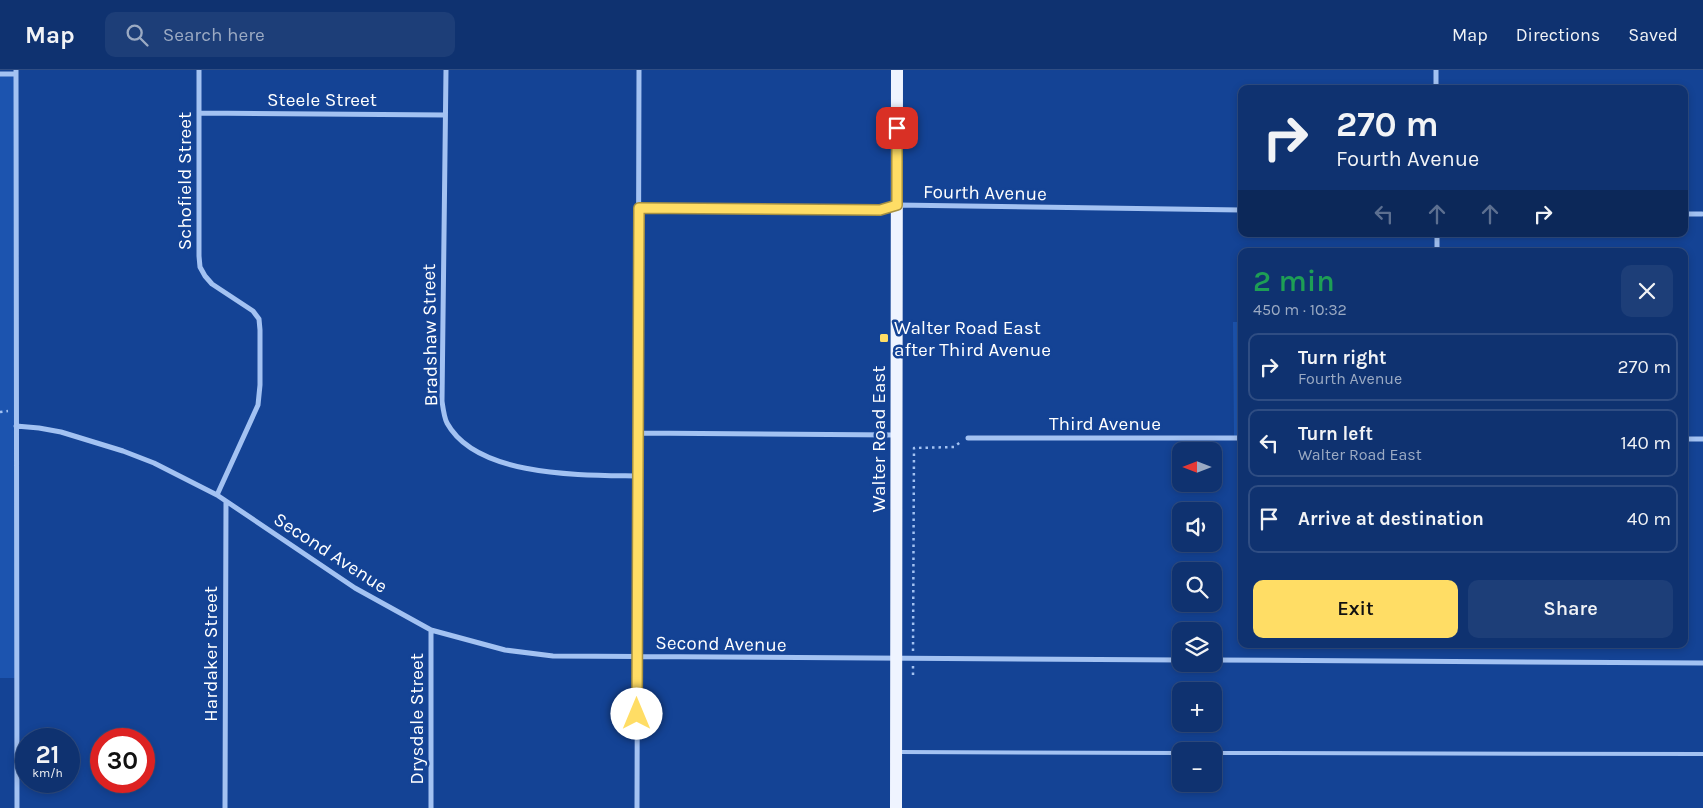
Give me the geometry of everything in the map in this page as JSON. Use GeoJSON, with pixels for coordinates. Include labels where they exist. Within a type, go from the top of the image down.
{"type":"FeatureCollection","features":[{"type":"Feature","properties":{"kind":"main road","name":"Walter Road East"},"geometry":{"type":"LineString","coordinates":[[896,808],[897,70]]}},
{"type":"Feature","properties":{"kind":"street","name":"Schofield Street"},"geometry":{"type":"LineString","coordinates":[[199,70],[198,256],[200,267],[212,284],[253,311],[259,319],[260,330],[258,405],[217,494]]}},
{"type":"Feature","properties":{"kind":"street","name":"Bradshaw Street"},"geometry":{"type":"LineString","coordinates":[[446,70],[442,401],[447,423],[464,443],[490,458],[520,468],[564,474],[638,476]]}},
{"type":"Feature","properties":{"kind":"street"},"geometry":{"type":"LineString","coordinates":[[637,808],[639,70]]}},
{"type":"Feature","properties":{"kind":"street"},"geometry":{"type":"LineString","coordinates":[[1436,70],[1436,85]]}},
{"type":"Feature","properties":{"kind":"street"},"geometry":{"type":"LineString","coordinates":[[0,74],[16,72],[17,808]]}},
{"type":"Feature","properties":{"kind":"street","name":"Steele Street"},"geometry":{"type":"LineString","coordinates":[[199,113],[445,115]]}},
{"type":"Feature","properties":{"kind":"street","name":"Fourth Avenue"},"geometry":{"type":"LineString","coordinates":[[639,208],[880,210],[897,205],[1238,210]]}},
{"type":"Feature","properties":{"kind":"street"},"geometry":{"type":"LineString","coordinates":[[1688,214],[1702,214]]}},
{"type":"Feature","properties":{"kind":"street","name":"Second Avenue"},"geometry":{"type":"LineString","coordinates":[[16,426],[60,432],[154,463],[217,494],[355,588],[431,630],[505,650],[553,656],[1172,660]]}},
{"type":"Feature","properties":{"kind":"street"},"geometry":{"type":"LineString","coordinates":[[638,432],[897,435]]}},
{"type":"Feature","properties":{"kind":"street","name":"Third Avenue"},"geometry":{"type":"LineString","coordinates":[[968,438],[1238,438]]}},
{"type":"Feature","properties":{"kind":"street"},"geometry":{"type":"LineString","coordinates":[[1688,439],[1703,439]]}},
{"type":"Feature","properties":{"kind":"street","name":"Hardaker Street"},"geometry":{"type":"LineString","coordinates":[[225,808],[226,501]]}},
{"type":"Feature","properties":{"kind":"street","name":"Drysdale Street"},"geometry":{"type":"LineString","coordinates":[[431,630],[431,808]]}},
{"type":"Feature","properties":{"kind":"street"},"geometry":{"type":"LineString","coordinates":[[1222,660],[1703,663]]}},
{"type":"Feature","properties":{"kind":"lane"},"geometry":{"type":"LineString","coordinates":[[897,752],[1172,753]]}},
{"type":"Feature","properties":{"kind":"lane"},"geometry":{"type":"LineString","coordinates":[[1222,753],[1703,754]]}},
{"type":"Feature","properties":{"kind":"path"},"geometry":{"type":"LineString","coordinates":[[912,675],[914,448],[954,446],[968,438]]}},
{"type":"Feature","properties":{"kind":"shaded area"},"geometry":{"type":"Polygon","coordinates":[[[0,74],[16,74],[17,678],[0,678],[0,74]]]}},
{"type":"Feature","properties":{"kind":"shaded area"},"geometry":{"type":"Polygon","coordinates":[[[1233,322],[1238,322],[1238,438],[1234,438],[1233,322]]]}},
{"type":"Feature","properties":{"kind":"place","name":"Walter Road East after Third Avenue"},"geometry":{"type":"Point","coordinates":[884,338]}},
{"type":"Feature","properties":{"kind":"route"},"geometry":{"type":"LineString","coordinates":[[637,714],[639,208],[880,210],[897,205],[897,128]]}}]}
